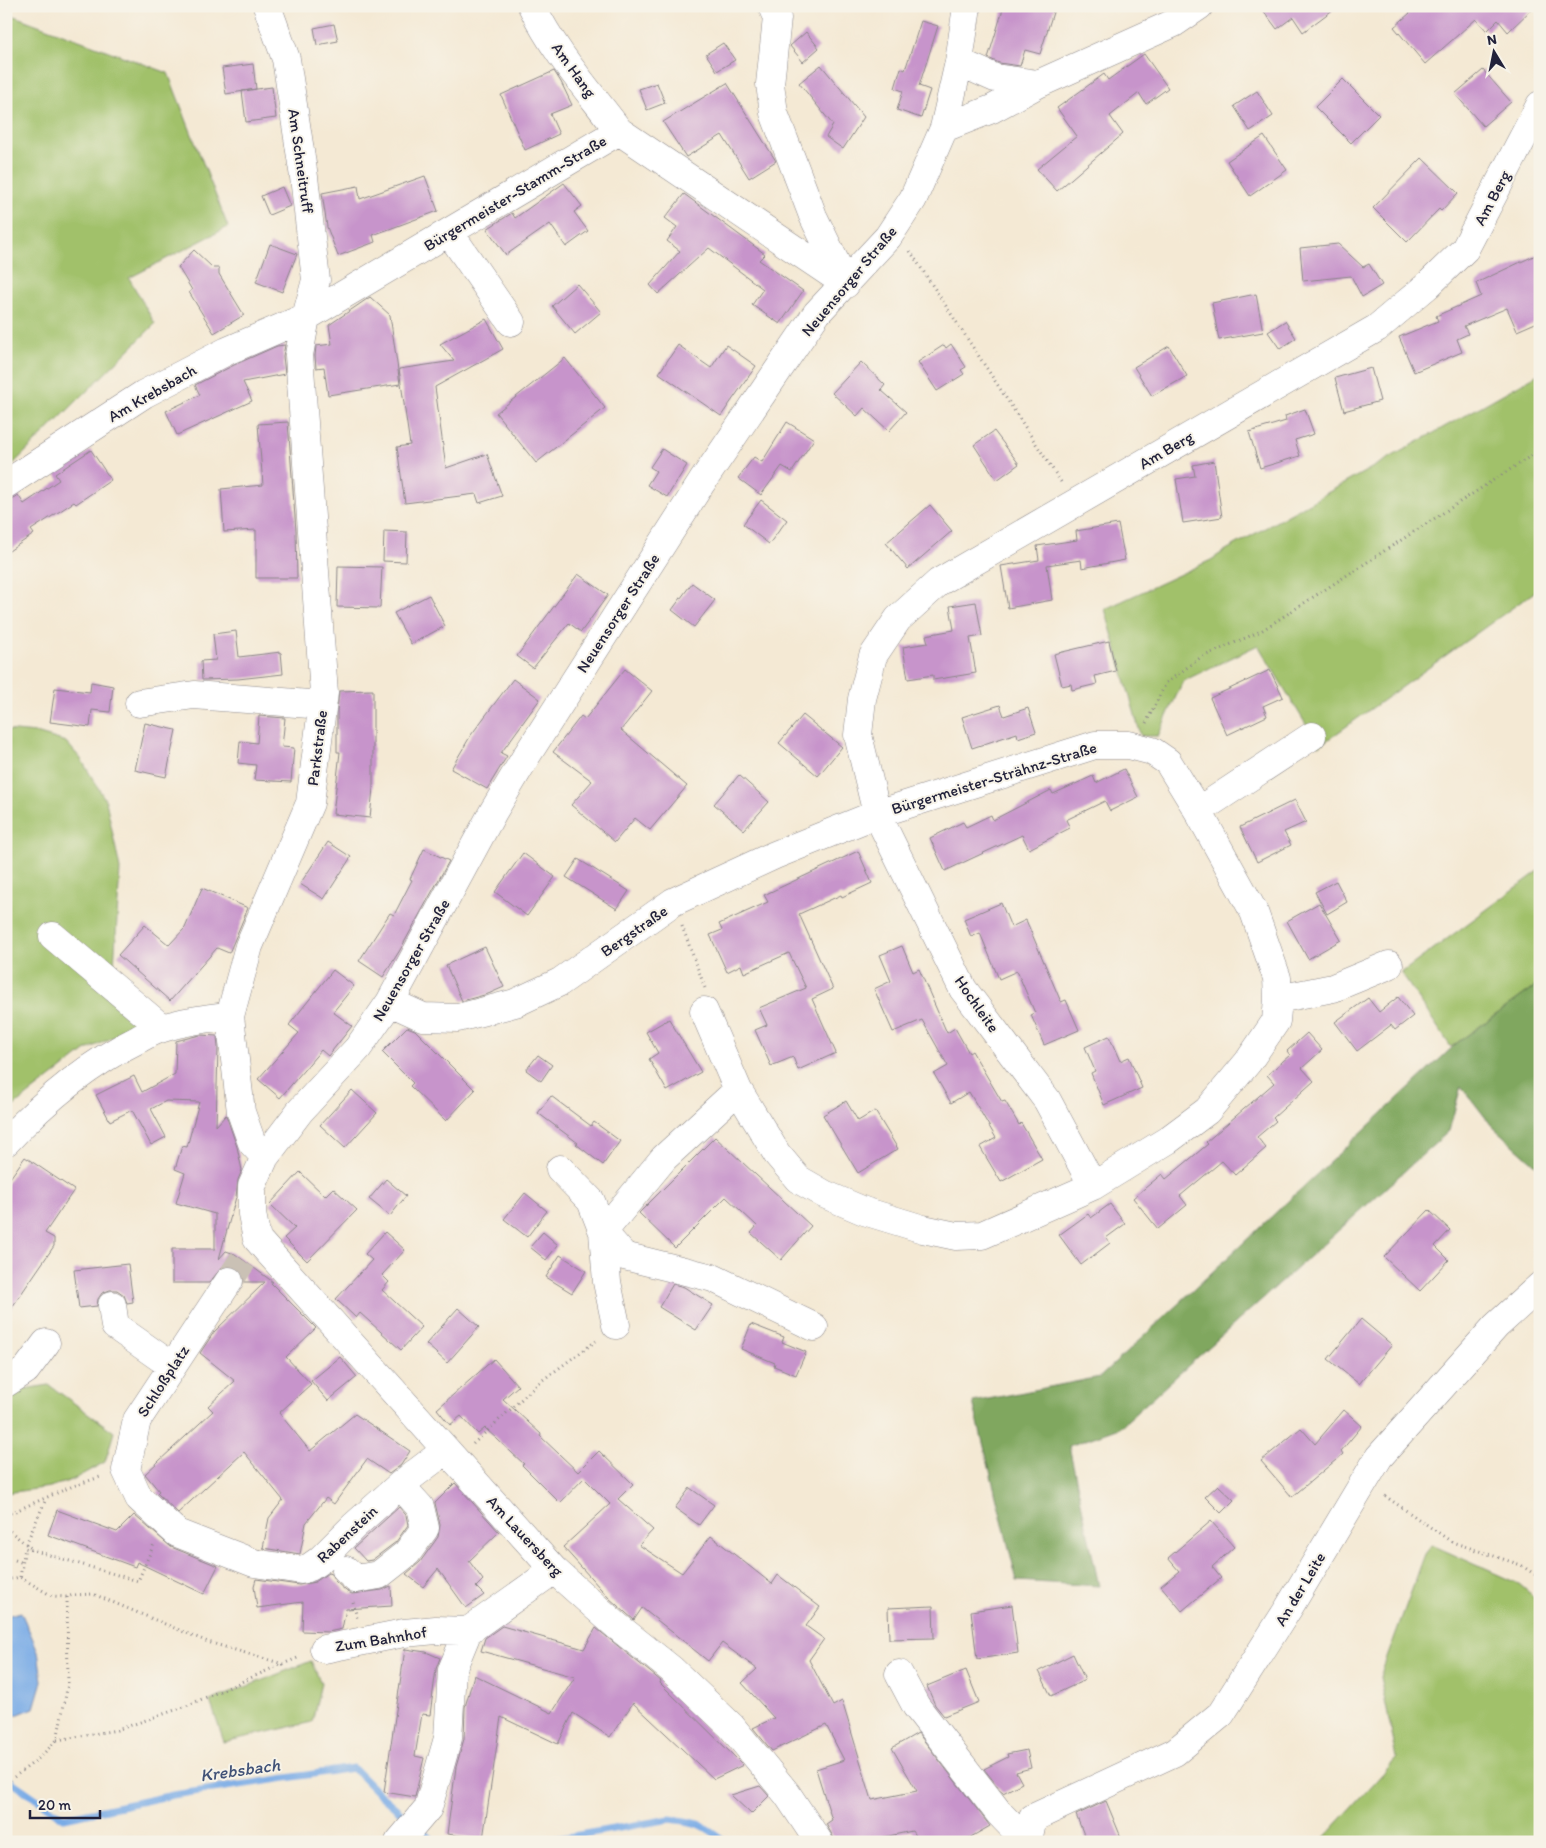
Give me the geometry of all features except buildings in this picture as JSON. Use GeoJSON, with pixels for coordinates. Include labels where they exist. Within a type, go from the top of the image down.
{"type":"FeatureCollection","features":[{"type":"Feature","properties":{"kind":"street","name":"Am Schneitruff"},"geometry":{"type":"LineString","coordinates":[[267,6],[286,58],[304,177],[316,280],[306,317]]}},
{"type":"Feature","properties":{"kind":"street","name":"Am Hang"},"geometry":{"type":"LineString","coordinates":[[532,6],[563,57],[619,131]]}},
{"type":"Feature","properties":{"kind":"street"},"geometry":{"type":"LineString","coordinates":[[772,6],[777,18],[770,84],[774,113],[813,216],[846,284]]}},
{"type":"Feature","properties":{"kind":"street","name":"Neuensorger Straße"},"geometry":{"type":"LineString","coordinates":[[245,1248],[252,1186],[265,1156],[300,1111],[358,1048],[390,1002],[493,812],[557,706],[702,482],[817,313],[888,237],[913,199],[944,128],[959,62],[967,6]]}},
{"type":"Feature","properties":{"kind":"street"},"geometry":{"type":"LineString","coordinates":[[944,128],[992,109],[1038,84],[1174,23],[1199,6]]}},
{"type":"Feature","properties":{"kind":"street"},"geometry":{"type":"LineString","coordinates":[[959,62],[995,78],[1038,84]]}},
{"type":"Feature","properties":{"kind":"street","name":"Am Berg"},"geometry":{"type":"LineString","coordinates":[[877,814],[858,735],[862,700],[873,656],[898,619],[939,582],[1377,328],[1428,285],[1465,249],[1540,105]]}},
{"type":"Feature","properties":{"kind":"street","name":"Bürgermeister-Stamm-Straße"},"geometry":{"type":"LineString","coordinates":[[306,317],[619,131],[846,284]]}},
{"type":"Feature","properties":{"kind":"street"},"geometry":{"type":"LineString","coordinates":[[449,232],[512,322]]}},
{"type":"Feature","properties":{"kind":"street","name":"Am Krebsbach"},"geometry":{"type":"LineString","coordinates":[[6,484],[144,394],[227,351],[306,317]]}},
{"type":"Feature","properties":{"kind":"street","name":"Parkstraße"},"geometry":{"type":"LineString","coordinates":[[265,1156],[252,1144],[241,1112],[230,1016],[249,946],[310,803],[324,693],[299,355],[306,317]]}},
{"type":"Feature","properties":{"kind":"street"},"geometry":{"type":"LineString","coordinates":[[139,703],[194,695],[322,705]]}},
{"type":"Feature","properties":{"kind":"street"},"geometry":{"type":"LineString","coordinates":[[1198,811],[1312,736]]}},
{"type":"Feature","properties":{"kind":"street","name":"Bürgermeister-Strähnz-Straße"},"geometry":{"type":"LineString","coordinates":[[704,1011],[738,1090],[777,1154],[798,1179],[824,1194],[864,1210],[924,1229],[956,1236],[982,1235],[1092,1186],[1168,1140],[1207,1111],[1248,1062],[1276,1021],[1277,978],[1254,912],[1198,811],[1168,762],[1152,751],[1130,745],[1095,745],[877,814]]}},
{"type":"Feature","properties":{"kind":"street","name":"Bergstraße"},"geometry":{"type":"LineString","coordinates":[[390,1002],[423,1018],[458,1018],[514,1003],[560,982],[674,902],[775,855],[877,814]]}},
{"type":"Feature","properties":{"kind":"street","name":"Hochleite"},"geometry":{"type":"LineString","coordinates":[[877,814],[963,989],[1047,1100],[1092,1186]]}},
{"type":"Feature","properties":{"kind":"street"},"geometry":{"type":"LineString","coordinates":[[54,936],[162,1028]]}},
{"type":"Feature","properties":{"kind":"street"},"geometry":{"type":"LineString","coordinates":[[1278,999],[1333,988],[1389,965]]}},
{"type":"Feature","properties":{"kind":"street"},"geometry":{"type":"LineString","coordinates":[[6,1142],[64,1086],[123,1047],[162,1028],[198,1020],[230,1016]]}},
{"type":"Feature","properties":{"kind":"street"},"geometry":{"type":"LineString","coordinates":[[603,1232],[664,1158],[738,1090]]}},
{"type":"Feature","properties":{"kind":"street"},"geometry":{"type":"LineString","coordinates":[[560,1169],[590,1201],[603,1232],[607,1282],[616,1325]]}},
{"type":"Feature","properties":{"kind":"street"},"geometry":{"type":"LineString","coordinates":[[603,1232],[624,1256],[713,1278],[814,1327]]}},
{"type":"Feature","properties":{"kind":"street","name":"Schloßplatz"},"geometry":{"type":"LineString","coordinates":[[126,1470],[137,1420],[245,1248]]}},
{"type":"Feature","properties":{"kind":"street","name":"Am Lauersberg"},"geometry":{"type":"LineString","coordinates":[[245,1248],[446,1450],[554,1570],[617,1626],[671,1669],[731,1726],[787,1794],[819,1842]]}},
{"type":"Feature","properties":{"kind":"street","name":"An der Leite"},"geometry":{"type":"LineString","coordinates":[[1027,1842],[1032,1818],[1175,1752],[1221,1714],[1288,1608],[1379,1457],[1490,1333],[1540,1286]]}},
{"type":"Feature","properties":{"kind":"street"},"geometry":{"type":"LineString","coordinates":[[112,1304],[115,1326],[172,1366]]}},
{"type":"Feature","properties":{"kind":"street"},"geometry":{"type":"LineString","coordinates":[[6,1383],[26,1370],[46,1343]]}},
{"type":"Feature","properties":{"kind":"street","name":"Rabenstein"},"geometry":{"type":"LineString","coordinates":[[177,1532],[254,1563],[301,1570],[310,1567],[320,1560],[354,1526],[400,1485],[446,1450]]}},
{"type":"Feature","properties":{"kind":"street"},"geometry":{"type":"LineString","coordinates":[[126,1470],[140,1498],[177,1532]]}},
{"type":"Feature","properties":{"kind":"street"},"geometry":{"type":"LineString","coordinates":[[346,1570],[356,1579],[379,1575],[408,1553],[425,1528],[420,1507],[400,1485]]}},
{"type":"Feature","properties":{"kind":"street"},"geometry":{"type":"LineString","coordinates":[[401,1840],[428,1808],[448,1738],[452,1670],[468,1631],[554,1570]]}},
{"type":"Feature","properties":{"kind":"street","name":"Zum Bahnhof"},"geometry":{"type":"LineString","coordinates":[[324,1649],[404,1633],[436,1630],[468,1631]]}},
{"type":"Feature","properties":{"kind":"street"},"geometry":{"type":"LineString","coordinates":[[899,1674],[916,1706],[999,1813],[1027,1842]]}},
{"type":"Feature","properties":{"kind":"path"},"geometry":{"type":"LineString","coordinates":[[894,228],[1075,503]]}},
{"type":"Feature","properties":{"kind":"path"},"geometry":{"type":"LineString","coordinates":[[1145,749],[1146,721],[1166,683],[1200,658],[1262,631],[1540,450]]}},
{"type":"Feature","properties":{"kind":"path"},"geometry":{"type":"LineString","coordinates":[[674,902],[710,999],[704,1011]]}},
{"type":"Feature","properties":{"kind":"path"},"geometry":{"type":"LineString","coordinates":[[480,1438],[540,1382],[588,1348]]}},
{"type":"Feature","properties":{"kind":"path"},"geometry":{"type":"LineString","coordinates":[[6,1515],[73,1486],[126,1470]]}},
{"type":"Feature","properties":{"kind":"path"},"geometry":{"type":"LineString","coordinates":[[1364,1482],[1452,1542],[1521,1566],[1540,1578]]}},
{"type":"Feature","properties":{"kind":"path"},"geometry":{"type":"LineString","coordinates":[[26,1544],[47,1498]]}},
{"type":"Feature","properties":{"kind":"path"},"geometry":{"type":"LineString","coordinates":[[6,1528],[32,1549]]}},
{"type":"Feature","properties":{"kind":"path"},"geometry":{"type":"LineString","coordinates":[[20,1577],[25,1548],[138,1581],[152,1545],[177,1532]]}},
{"type":"Feature","properties":{"kind":"path"},"geometry":{"type":"LineString","coordinates":[[15,1560],[23,1563]]}},
{"type":"Feature","properties":{"kind":"path"},"geometry":{"type":"LineString","coordinates":[[6,1580],[20,1577],[52,1596],[67,1598],[73,1595],[93,1594],[208,1642],[283,1664]]}},
{"type":"Feature","properties":{"kind":"path"},"geometry":{"type":"LineString","coordinates":[[6,1784],[37,1760],[56,1740],[68,1684],[67,1598]]}},
{"type":"Feature","properties":{"kind":"path"},"geometry":{"type":"LineString","coordinates":[[56,1740],[118,1730],[184,1707],[283,1664],[324,1649]]}},
{"type":"Feature","properties":{"kind":"green space"},"geometry":{"type":"Polygon","coordinates":[[[6,13],[168,73],[228,227],[129,278],[155,324],[6,471],[6,13]]]}},
{"type":"Feature","properties":{"kind":"green space"},"geometry":{"type":"Polygon","coordinates":[[[1540,373],[1540,588],[1319,746],[1258,645],[1183,681],[1158,736],[1141,736],[1105,609],[1211,560],[1540,373]]]}},
{"type":"Feature","properties":{"kind":"green space"},"geometry":{"type":"Polygon","coordinates":[[[6,730],[36,733],[66,742],[81,759],[106,801],[120,869],[114,967],[158,1015],[85,1051],[6,1112],[6,730]]]}},
{"type":"Feature","properties":{"kind":"green space"},"geometry":{"type":"Polygon","coordinates":[[[1540,870],[1540,983],[1451,1047],[1401,973],[1540,870]]]}},
{"type":"Feature","properties":{"kind":"green space"},"geometry":{"type":"Polygon","coordinates":[[[1540,983],[1540,1169],[1492,1126],[1461,1086],[1449,1131],[1119,1428],[1069,1446],[1099,1586],[1017,1581],[973,1402],[1100,1377],[1457,1043],[1540,983]]]}},
{"type":"Feature","properties":{"kind":"green space"},"geometry":{"type":"Polygon","coordinates":[[[49,1385],[114,1432],[105,1462],[72,1480],[50,1487],[6,1493],[6,1398],[18,1390],[49,1385]]]}},
{"type":"Feature","properties":{"kind":"green space"},"geometry":{"type":"Polygon","coordinates":[[[1432,1545],[1519,1584],[1540,1602],[1540,1842],[1320,1842],[1397,1758],[1380,1677],[1425,1554],[1432,1545]]]}},
{"type":"Feature","properties":{"kind":"green space"},"geometry":{"type":"Polygon","coordinates":[[[311,1661],[321,1683],[312,1722],[224,1742],[210,1701],[311,1661]]]}},
{"type":"Feature","properties":{"kind":"water"},"geometry":{"type":"Polygon","coordinates":[[[21,1612],[38,1651],[42,1681],[34,1708],[6,1719],[6,1616],[21,1612]]]}},
{"type":"Feature","properties":{"kind":"waterway","name":"Krebsbach"},"geometry":{"type":"LineString","coordinates":[[6,1778],[64,1818],[173,1795],[353,1768],[380,1795],[411,1821]]}},
{"type":"Feature","properties":{"kind":"waterway","name":"Krebsbach"},"geometry":{"type":"LineString","coordinates":[[539,1842],[670,1819],[688,1821],[700,1825],[712,1831],[726,1842]]}},
{"type":"Feature","properties":{"kind":"waterway","name":"Krebsbach"},"geometry":{"type":"LineString","coordinates":[[419,1828],[435,1842]]}},
{"type":"Feature","properties":{"kind":"tunnel"},"geometry":{"type":"LineString","coordinates":[[229,1281],[243,1260]]}}]}
